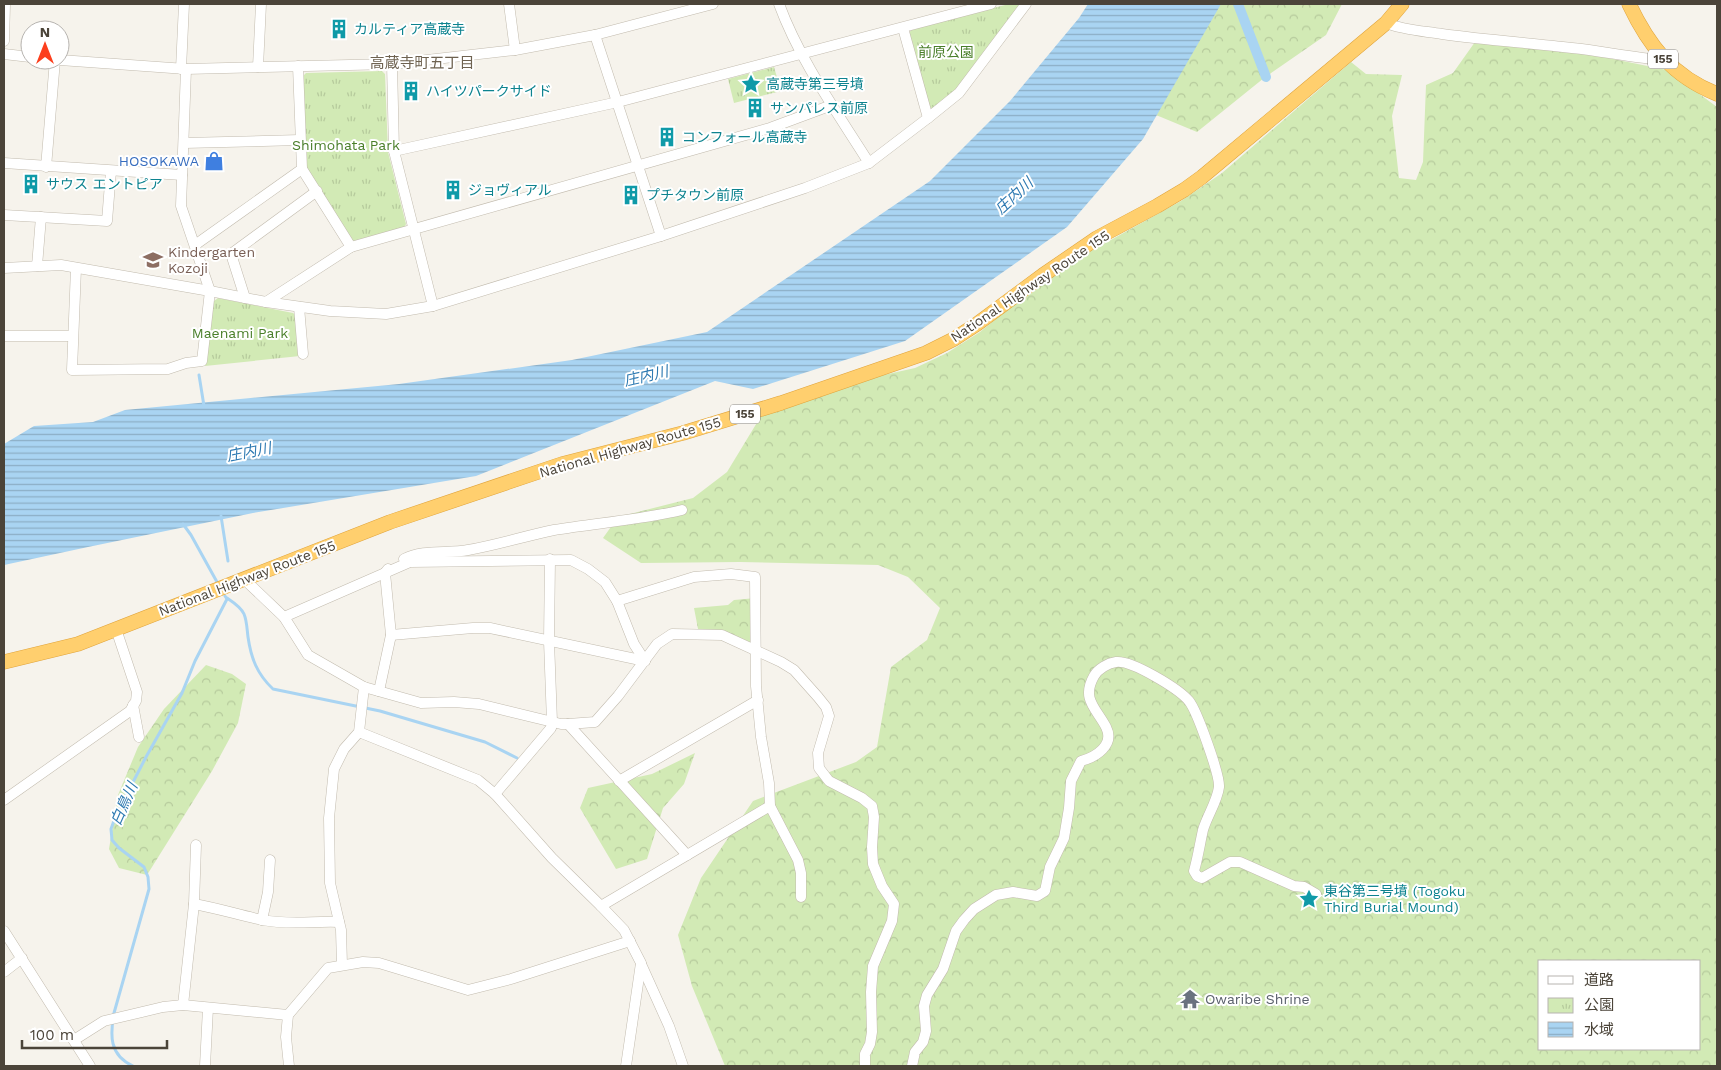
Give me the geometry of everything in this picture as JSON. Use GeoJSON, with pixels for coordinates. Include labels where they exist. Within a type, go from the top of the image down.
{"type":"FeatureCollection","features":[{"type":"Feature","properties":{"kind":"highway","name":"National Highway Route 155"},"geometry":{"type":"LineString","coordinates":[[4,662],[78,644],[390,522],[562,464],[728,419],[790,400],[926,353],[954,339],[1097,238],[1157,206],[1202,177],[1386,23],[1402,4]]}},
{"type":"Feature","properties":{"kind":"highway","name":"155"},"geometry":{"type":"LineString","coordinates":[[1629,4],[1648,40],[1664,60],[1689,78],[1717,94]]}},
{"type":"Feature","properties":{"kind":"street"},"geometry":{"type":"LineString","coordinates":[[4,41],[5,4]]}},
{"type":"Feature","properties":{"kind":"street"},"geometry":{"type":"LineString","coordinates":[[76,268],[72,370],[168,369],[186,363],[202,361],[210,291],[182,206],[184,4]]}},
{"type":"Feature","properties":{"kind":"street"},"geometry":{"type":"LineString","coordinates":[[258,67],[261,4]]}},
{"type":"Feature","properties":{"kind":"street"},"geometry":{"type":"LineString","coordinates":[[509,4],[515,50]]}},
{"type":"Feature","properties":{"kind":"street"},"geometry":{"type":"LineString","coordinates":[[70,61],[184,69],[392,64],[515,50],[595,35],[713,4]]}},
{"type":"Feature","properties":{"kind":"street"},"geometry":{"type":"LineString","coordinates":[[779,4],[802,54],[869,163]]}},
{"type":"Feature","properties":{"kind":"street"},"geometry":{"type":"LineString","coordinates":[[394,151],[618,102],[992,4]]}},
{"type":"Feature","properties":{"kind":"street"},"geometry":{"type":"LineString","coordinates":[[4,268],[61,265],[266,302],[330,311],[386,314],[433,306],[661,236],[805,188],[869,163],[959,94],[1026,4]]}},
{"type":"Feature","properties":{"kind":"street"},"geometry":{"type":"LineString","coordinates":[[1386,23],[1396,27],[1461,36],[1664,60]]}},
{"type":"Feature","properties":{"kind":"street"},"geometry":{"type":"LineString","coordinates":[[903,28],[928,118]]}},
{"type":"Feature","properties":{"kind":"street"},"geometry":{"type":"LineString","coordinates":[[595,35],[661,236]]}},
{"type":"Feature","properties":{"kind":"street"},"geometry":{"type":"LineString","coordinates":[[4,54],[20,56]]}},
{"type":"Feature","properties":{"kind":"street"},"geometry":{"type":"LineString","coordinates":[[392,64],[394,151],[433,306]]}},
{"type":"Feature","properties":{"kind":"street"},"geometry":{"type":"LineString","coordinates":[[298,66],[302,169],[351,247]]}},
{"type":"Feature","properties":{"kind":"street"},"geometry":{"type":"LineString","coordinates":[[46,167],[54,70]]}},
{"type":"Feature","properties":{"kind":"street"},"geometry":{"type":"LineString","coordinates":[[266,302],[351,247],[770,128],[832,105]]}},
{"type":"Feature","properties":{"kind":"street"},"geometry":{"type":"LineString","coordinates":[[184,143],[300,140]]}},
{"type":"Feature","properties":{"kind":"street"},"geometry":{"type":"LineString","coordinates":[[4,163],[182,175]]}},
{"type":"Feature","properties":{"kind":"street"},"geometry":{"type":"LineString","coordinates":[[195,245],[302,169]]}},
{"type":"Feature","properties":{"kind":"street"},"geometry":{"type":"LineString","coordinates":[[4,215],[107,220],[111,171]]}},
{"type":"Feature","properties":{"kind":"street"},"geometry":{"type":"LineString","coordinates":[[245,298],[231,254],[317,192]]}},
{"type":"Feature","properties":{"kind":"street"},"geometry":{"type":"LineString","coordinates":[[37,266],[40,217]]}},
{"type":"Feature","properties":{"kind":"street"},"geometry":{"type":"LineString","coordinates":[[299,307],[303,354]]}},
{"type":"Feature","properties":{"kind":"street"},"geometry":{"type":"LineString","coordinates":[[4,336],[72,336]]}},
{"type":"Feature","properties":{"kind":"street"},"geometry":{"type":"LineString","coordinates":[[379,691],[391,635],[385,573],[393,564],[409,556],[468,550],[528,535],[594,524],[651,518],[682,510]]}},
{"type":"Feature","properties":{"kind":"street"},"geometry":{"type":"LineString","coordinates":[[496,794],[551,728],[550,559]]}},
{"type":"Feature","properties":{"kind":"street"},"geometry":{"type":"LineString","coordinates":[[284,617],[410,562],[571,560],[588,569],[605,582],[617,601],[634,644],[645,661]]}},
{"type":"Feature","properties":{"kind":"street"},"geometry":{"type":"LineString","coordinates":[[617,601],[694,577],[731,574],[755,577],[755,650],[758,700],[770,806],[798,860],[801,873],[801,896]]}},
{"type":"Feature","properties":{"kind":"street"},"geometry":{"type":"LineString","coordinates":[[244,579],[284,617],[308,655],[364,692],[379,691],[421,703],[454,702],[479,704],[552,722],[568,724],[595,722],[657,644],[672,634],[722,635],[781,662],[794,670],[826,707],[829,716],[818,753],[819,768],[829,781],[862,798],[872,806],[874,817],[873,864],[882,886],[894,904],[892,921],[873,966],[871,992],[872,1032],[870,1044],[865,1054],[865,1066]]}},
{"type":"Feature","properties":{"kind":"street"},"geometry":{"type":"LineString","coordinates":[[391,635],[490,628],[645,661]]}},
{"type":"Feature","properties":{"kind":"street"},"geometry":{"type":"LineString","coordinates":[[4,800],[130,711],[136,701],[137,692],[116,630]]}},
{"type":"Feature","properties":{"kind":"street"},"geometry":{"type":"LineString","coordinates":[[912,1066],[915,1052],[923,1042],[926,1031],[924,1006],[927,994],[943,969],[956,931],[964,920],[974,909],[996,895],[1013,892],[1036,896],[1045,891],[1050,867],[1064,838],[1071,781],[1081,761],[1091,758],[1106,745],[1109,735],[1090,702],[1089,686],[1096,673],[1108,664],[1117,662],[1136,667],[1179,692],[1187,699],[1197,715],[1219,785],[1203,830],[1194,871],[1197,876],[1202,878],[1230,862],[1240,862],[1294,886],[1304,887],[1316,894]]}},
{"type":"Feature","properties":{"kind":"street"},"geometry":{"type":"LineString","coordinates":[[342,965],[339,922],[330,883],[329,818],[332,781],[338,758],[359,732],[364,692]]}},
{"type":"Feature","properties":{"kind":"street"},"geometry":{"type":"LineString","coordinates":[[619,781],[758,700]]}},
{"type":"Feature","properties":{"kind":"street"},"geometry":{"type":"LineString","coordinates":[[133,705],[139,737]]}},
{"type":"Feature","properties":{"kind":"street"},"geometry":{"type":"LineString","coordinates":[[568,724],[686,855]]}},
{"type":"Feature","properties":{"kind":"street"},"geometry":{"type":"LineString","coordinates":[[359,732],[478,780],[496,794],[552,858],[624,930],[641,963],[683,1066]]}},
{"type":"Feature","properties":{"kind":"street"},"geometry":{"type":"LineString","coordinates":[[601,906],[770,806]]}},
{"type":"Feature","properties":{"kind":"street"},"geometry":{"type":"LineString","coordinates":[[183,1005],[194,904],[196,845]]}},
{"type":"Feature","properties":{"kind":"street"},"geometry":{"type":"LineString","coordinates":[[262,920],[268,892],[270,860]]}},
{"type":"Feature","properties":{"kind":"street"},"geometry":{"type":"LineString","coordinates":[[194,904],[262,920],[339,922]]}},
{"type":"Feature","properties":{"kind":"street"},"geometry":{"type":"LineString","coordinates":[[4,931],[90,1066]]}},
{"type":"Feature","properties":{"kind":"street"},"geometry":{"type":"LineString","coordinates":[[289,1066],[286,1036],[288,1015],[328,968],[363,962],[379,963],[468,990],[519,977],[630,941]]}},
{"type":"Feature","properties":{"kind":"street"},"geometry":{"type":"LineString","coordinates":[[4,972],[22,958]]}},
{"type":"Feature","properties":{"kind":"street"},"geometry":{"type":"LineString","coordinates":[[626,1066],[641,963]]}},
{"type":"Feature","properties":{"kind":"street"},"geometry":{"type":"LineString","coordinates":[[74,1040],[104,1021],[164,1007],[183,1005],[288,1015]]}},
{"type":"Feature","properties":{"kind":"street"},"geometry":{"type":"LineString","coordinates":[[204,1066],[208,1008]]}},
{"type":"Feature","properties":{"kind":"green space","name":"前原公園"},"geometry":{"type":"Polygon","coordinates":[[[1009,4],[1020,4],[957,89],[933,109],[929,107],[909,33],[912,29],[1009,4]]]}},
{"type":"Feature","properties":{"kind":"green space"},"geometry":{"type":"Polygon","coordinates":[[[1142,4],[1342,4],[1326,35],[1264,78],[1197,132],[1144,110],[1142,4]]]}},
{"type":"Feature","properties":{"kind":"green space"},"geometry":{"type":"Polygon","coordinates":[[[1475,42],[1569,50],[1667,70],[1717,107],[1717,1066],[725,1066],[692,986],[678,935],[701,878],[753,801],[856,762],[877,747],[891,667],[927,640],[940,608],[908,577],[878,565],[740,562],[641,563],[603,538],[618,517],[693,498],[727,472],[761,416],[843,384],[915,368],[947,353],[980,332],[1031,290],[1082,256],[1181,201],[1222,173],[1351,62],[1366,74],[1402,75],[1392,116],[1399,178],[1416,180],[1423,162],[1426,85],[1453,73],[1475,42]]]}},
{"type":"Feature","properties":{"kind":"green space"},"geometry":{"type":"Polygon","coordinates":[[[774,67],[781,91],[734,103],[728,79],[774,67]]]}},
{"type":"Feature","properties":{"kind":"green space","name":"Shimohata Park"},"geometry":{"type":"Polygon","coordinates":[[[382,71],[385,74],[388,152],[406,224],[404,228],[357,242],[352,240],[305,169],[303,76],[306,73],[382,71]]]}},
{"type":"Feature","properties":{"kind":"green space","name":"Maenami Park"},"geometry":{"type":"Polygon","coordinates":[[[218,298],[293,313],[297,316],[300,356],[205,366],[214,301],[218,298]]]}},
{"type":"Feature","properties":{"kind":"green space"},"geometry":{"type":"Polygon","coordinates":[[[756,598],[755,650],[699,634],[694,608],[728,605],[734,600],[756,598]]]}},
{"type":"Feature","properties":{"kind":"green space"},"geometry":{"type":"Polygon","coordinates":[[[206,665],[232,674],[246,684],[238,723],[212,771],[147,875],[119,868],[109,849],[118,795],[138,747],[164,709],[206,665]]]}},
{"type":"Feature","properties":{"kind":"green space"},"geometry":{"type":"Polygon","coordinates":[[[695,753],[684,784],[663,808],[647,859],[616,869],[580,808],[588,788],[652,774],[695,753]]]}},
{"type":"Feature","properties":{"kind":"water","name":"庄内川"},"geometry":{"type":"Polygon","coordinates":[[[1088,4],[1221,4],[1143,139],[1067,227],[905,341],[753,389],[715,381],[476,476],[253,513],[4,565],[4,444],[34,426],[93,422],[125,410],[399,384],[572,360],[707,332],[930,181],[1010,101],[1079,18],[1088,4]]]}},
{"type":"Feature","properties":{"kind":"waterway"},"geometry":{"type":"LineString","coordinates":[[1238,4],[1266,77]]}},
{"type":"Feature","properties":{"kind":"waterway"},"geometry":{"type":"LineString","coordinates":[[199,375],[204,406]]}},
{"type":"Feature","properties":{"kind":"waterway"},"geometry":{"type":"LineString","coordinates":[[221,516],[228,561]]}},
{"type":"Feature","properties":{"kind":"waterway","name":"白鳥川"},"geometry":{"type":"LineString","coordinates":[[183,524],[217,582]]}},
{"type":"Feature","properties":{"kind":"waterway","name":"白鳥川"},"geometry":{"type":"LineString","coordinates":[[133,1066],[119,1056],[115,1050],[112,1029],[114,1013],[149,889],[148,877],[144,867],[119,848],[112,840],[111,829],[116,815],[146,757],[182,693],[195,661],[227,599],[225,596]]}},
{"type":"Feature","properties":{"kind":"waterway"},"geometry":{"type":"LineString","coordinates":[[227,598],[243,611],[253,659],[263,678],[273,689],[380,711],[485,742],[517,758]]}},
{"type":"Feature","properties":{"kind":"place","name":"カルティア高蔵寺"},"geometry":{"type":"Point","coordinates":[339,29]}},
{"type":"Feature","properties":{"kind":"place","name":"高蔵寺第三号墳"},"geometry":{"type":"Point","coordinates":[751,84]}},
{"type":"Feature","properties":{"kind":"place","name":"ハイツパークサイド"},"geometry":{"type":"Point","coordinates":[411,91]}},
{"type":"Feature","properties":{"kind":"place","name":"サンパレス前原"},"geometry":{"type":"Point","coordinates":[755,108]}},
{"type":"Feature","properties":{"kind":"place","name":"コンフォール高蔵寺"},"geometry":{"type":"Point","coordinates":[667,137]}},
{"type":"Feature","properties":{"kind":"place","name":"HOSOKAWA"},"geometry":{"type":"Point","coordinates":[214,161]}},
{"type":"Feature","properties":{"kind":"place","name":"サウス エントピア"},"geometry":{"type":"Point","coordinates":[31,184]}},
{"type":"Feature","properties":{"kind":"place","name":"ジョヴィアル"},"geometry":{"type":"Point","coordinates":[453,190]}},
{"type":"Feature","properties":{"kind":"place","name":"プチタウン前原"},"geometry":{"type":"Point","coordinates":[631,195]}},
{"type":"Feature","properties":{"kind":"place","name":"Kindergarten Kozoji"},"geometry":{"type":"Point","coordinates":[153,260]}},
{"type":"Feature","properties":{"kind":"place","name":"東谷第三号墳 (Togoku Third Burial Mound)"},"geometry":{"type":"Point","coordinates":[1309,899]}},
{"type":"Feature","properties":{"kind":"place","name":"Owaribe Shrine"},"geometry":{"type":"Point","coordinates":[1190,999]}},
{"type":"Feature","properties":{"kind":"district","name":"高蔵寺町五丁目"},"geometry":{"type":"Point","coordinates":[422,63]}}]}
